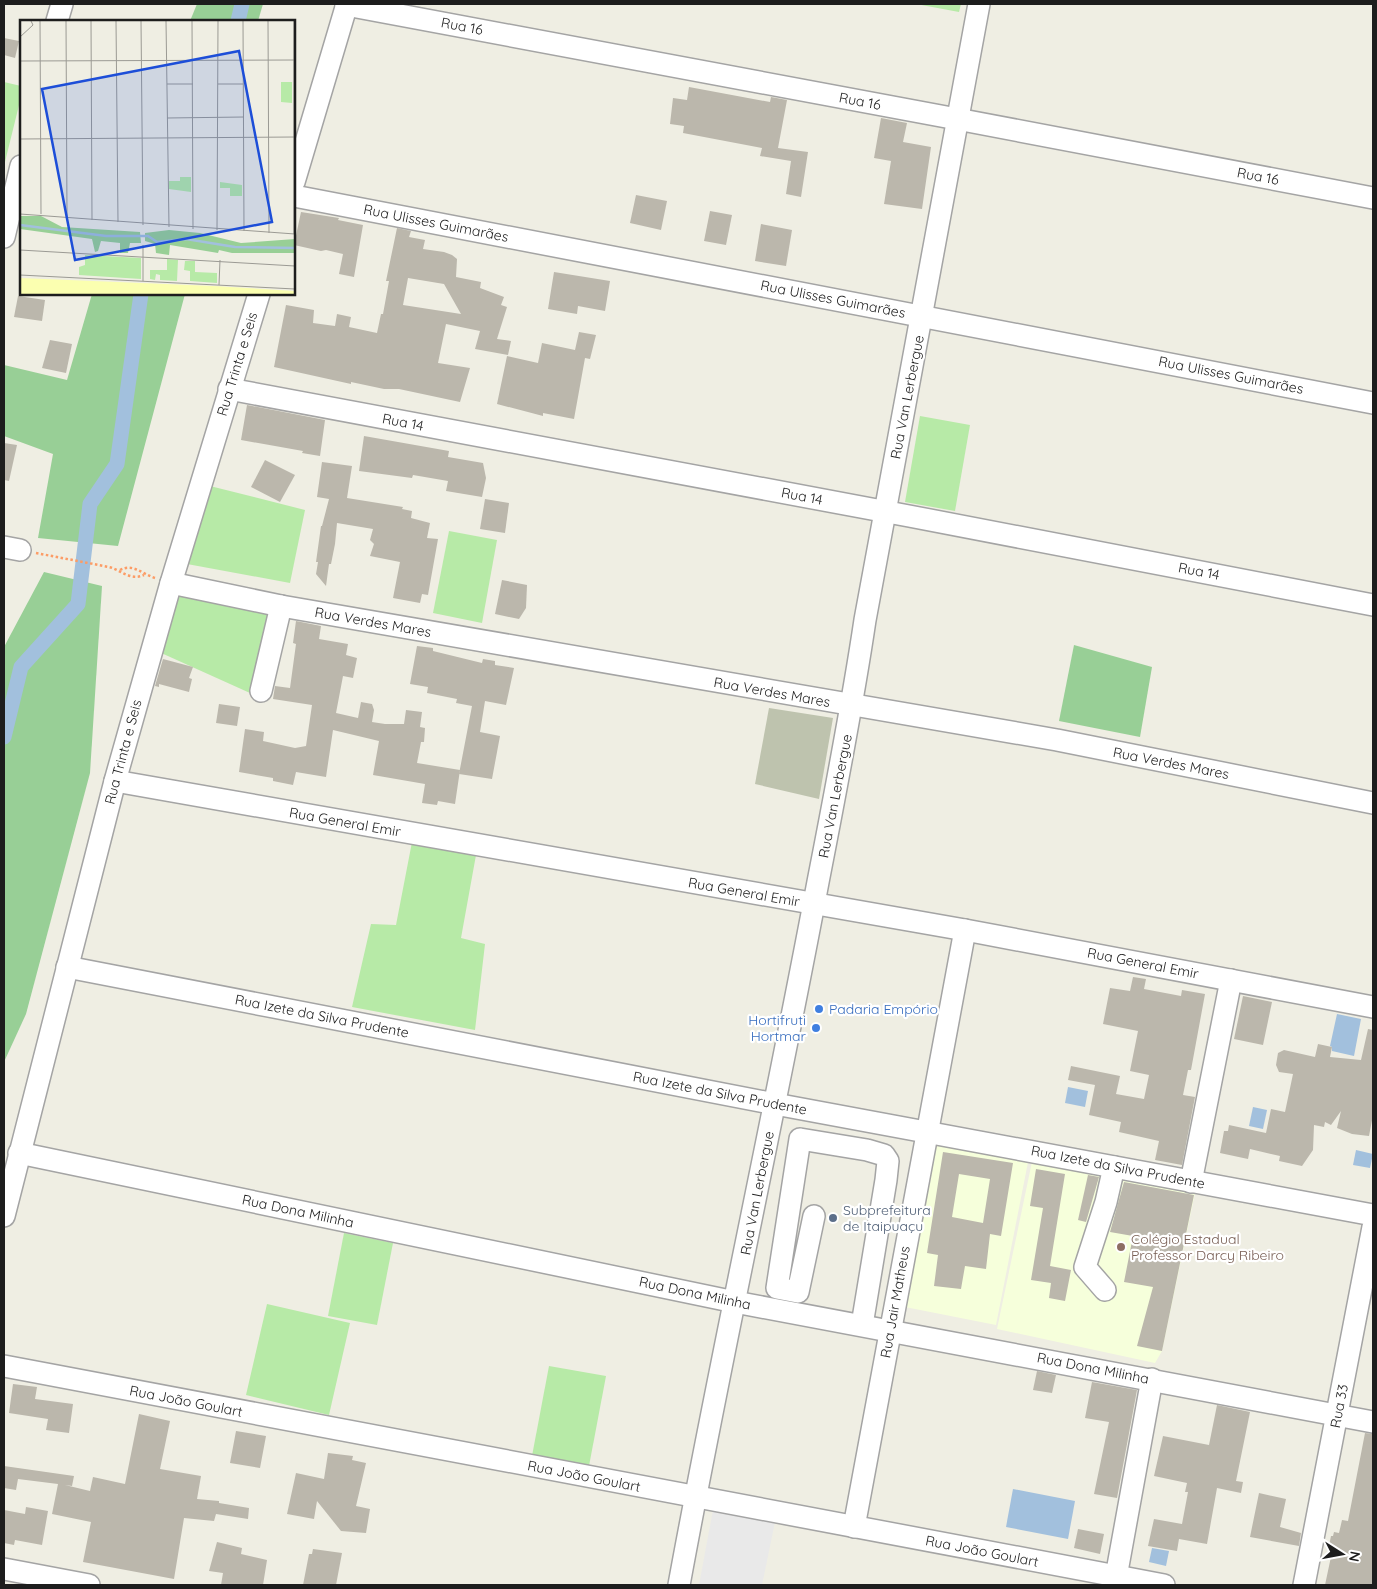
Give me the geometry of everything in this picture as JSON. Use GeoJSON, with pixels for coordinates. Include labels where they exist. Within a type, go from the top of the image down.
{"type":"FeatureCollection","features":[{"type":"Feature","properties":{"kind":"street"},"geometry":{"type":"LineString","coordinates":[[58,20],[62,4]]}},
{"type":"Feature","properties":{"kind":"street"},"geometry":{"type":"LineString","coordinates":[[295,179],[346,4]]}},
{"type":"Feature","properties":{"kind":"street","name":"Rua 16"},"geometry":{"type":"LineString","coordinates":[[346,4],[1373,198]]}},
{"type":"Feature","properties":{"kind":"street","name":"Rua Van Lerbergue"},"geometry":{"type":"LineString","coordinates":[[679,1585],[852,706],[865,620],[979,4]]}},
{"type":"Feature","properties":{"kind":"street"},"geometry":{"type":"LineString","coordinates":[[4,237],[20,170]]}},
{"type":"Feature","properties":{"kind":"street","name":"Rua Ulisses Guimarães"},"geometry":{"type":"LineString","coordinates":[[295,196],[1373,403]]}},
{"type":"Feature","properties":{"kind":"street","name":"Rua Trinta e Seis"},"geometry":{"type":"LineString","coordinates":[[4,1216],[115,782],[171,583],[259,295]]}},
{"type":"Feature","properties":{"kind":"street","name":"Rua 14"},"geometry":{"type":"LineString","coordinates":[[229,389],[1373,605]]}},
{"type":"Feature","properties":{"kind":"street","name":"Rua Verdes Mares"},"geometry":{"type":"LineString","coordinates":[[171,583],[281,606],[1057,740],[1373,803]]}},
{"type":"Feature","properties":{"kind":"street"},"geometry":{"type":"LineString","coordinates":[[260,691],[281,606]]}},
{"type":"Feature","properties":{"kind":"street","name":"Rua General Emir"},"geometry":{"type":"LineString","coordinates":[[115,782],[965,930],[1373,1008]]}},
{"type":"Feature","properties":{"kind":"street","name":"Rua Jair Matheus"},"geometry":{"type":"LineString","coordinates":[[854,1527],[965,930]]}},
{"type":"Feature","properties":{"kind":"street","name":"Rua Izete da Silva Prudente"},"geometry":{"type":"LineString","coordinates":[[67,967],[775,1104],[1373,1215]]}},
{"type":"Feature","properties":{"kind":"street"},"geometry":{"type":"LineString","coordinates":[[1191,1182],[1231,980]]}},
{"type":"Feature","properties":{"kind":"street"},"geometry":{"type":"LineString","coordinates":[[814,1216],[798,1292],[777,1288],[800,1139],[884,1154],[888,1161],[886,1180],[862,1324]]}},
{"type":"Feature","properties":{"kind":"street","name":"Rua Dona Milinha"},"geometry":{"type":"LineString","coordinates":[[19,1153],[735,1302],[862,1324],[1373,1422]]}},
{"type":"Feature","properties":{"kind":"street"},"geometry":{"type":"LineString","coordinates":[[1105,1290],[1085,1267],[1106,1202],[1114,1166]]}},
{"type":"Feature","properties":{"kind":"street","name":"Rua 33"},"geometry":{"type":"LineString","coordinates":[[1304,1585],[1373,1227]]}},
{"type":"Feature","properties":{"kind":"street","name":"Rua João Goulart"},"geometry":{"type":"LineString","coordinates":[[4,1366],[1164,1585]]}},
{"type":"Feature","properties":{"kind":"street"},"geometry":{"type":"LineString","coordinates":[[1116,1576],[1152,1379]]}},
{"type":"Feature","properties":{"kind":"street"},"geometry":{"type":"LineString","coordinates":[[4,1569],[90,1585]]}},
{"type":"Feature","properties":{"kind":"path"},"geometry":{"type":"LineString","coordinates":[[52,557],[109,567],[120,570],[124,575],[138,578],[144,575],[139,569],[126,567],[120,570]]}},
{"type":"Feature","properties":{"kind":"shaded area"},"geometry":{"type":"Polygon","coordinates":[[[769,708],[833,718],[819,799],[755,784],[769,708]]]}},
{"type":"Feature","properties":{"kind":"shaded area"},"geometry":{"type":"Polygon","coordinates":[[[938,1139],[1029,1157],[996,1325],[905,1307],[938,1139]]]}},
{"type":"Feature","properties":{"kind":"shaded area"},"geometry":{"type":"Polygon","coordinates":[[[1033,1157],[1191,1190],[1195,1193],[1162,1351],[1155,1363],[997,1329],[1033,1157]]]}},
{"type":"Feature","properties":{"kind":"shaded area"},"geometry":{"type":"Polygon","coordinates":[[[713,1510],[775,1522],[762,1585],[699,1585],[713,1510]]]}},
{"type":"Feature","properties":{"kind":"green space"},"geometry":{"type":"Polygon","coordinates":[[[197,4],[263,4],[258,20],[190,20],[197,4]]]}},
{"type":"Feature","properties":{"kind":"green space"},"geometry":{"type":"Polygon","coordinates":[[[916,4],[961,4],[959,12],[916,4]]]}},
{"type":"Feature","properties":{"kind":"green space"},"geometry":{"type":"Polygon","coordinates":[[[4,82],[20,86],[20,101],[4,166],[4,82]]]}},
{"type":"Feature","properties":{"kind":"green space"},"geometry":{"type":"Polygon","coordinates":[[[92,295],[185,295],[118,546],[38,538],[53,454],[4,436],[4,365],[67,380],[92,295]]]}},
{"type":"Feature","properties":{"kind":"green space"},"geometry":{"type":"Polygon","coordinates":[[[920,416],[970,425],[955,511],[905,502],[920,416]]]}},
{"type":"Feature","properties":{"kind":"green space"},"geometry":{"type":"Polygon","coordinates":[[[210,486],[305,510],[290,583],[187,564],[210,486]]]}},
{"type":"Feature","properties":{"kind":"green space"},"geometry":{"type":"Polygon","coordinates":[[[449,531],[497,540],[482,623],[433,613],[449,531]]]}},
{"type":"Feature","properties":{"kind":"green space"},"geometry":{"type":"Polygon","coordinates":[[[44,572],[102,586],[90,773],[26,1014],[4,1062],[4,647],[44,572]]]}},
{"type":"Feature","properties":{"kind":"green space"},"geometry":{"type":"Polygon","coordinates":[[[177,592],[268,613],[250,693],[159,652],[177,592]]]}},
{"type":"Feature","properties":{"kind":"green space"},"geometry":{"type":"Polygon","coordinates":[[[1074,645],[1152,667],[1140,737],[1059,721],[1074,645]]]}},
{"type":"Feature","properties":{"kind":"green space"},"geometry":{"type":"Polygon","coordinates":[[[412,842],[476,855],[461,938],[485,944],[475,1030],[352,1007],[371,924],[396,925],[412,842]]]}},
{"type":"Feature","properties":{"kind":"green space"},"geometry":{"type":"Polygon","coordinates":[[[344,1233],[393,1243],[377,1325],[328,1316],[344,1233]]]}},
{"type":"Feature","properties":{"kind":"green space"},"geometry":{"type":"Polygon","coordinates":[[[267,1304],[350,1323],[329,1415],[246,1395],[267,1304]]]}},
{"type":"Feature","properties":{"kind":"green space"},"geometry":{"type":"Polygon","coordinates":[[[549,1366],[606,1376],[589,1466],[532,1456],[549,1366]]]}},
{"type":"Feature","properties":{"kind":"water"},"geometry":{"type":"Polygon","coordinates":[[[1337,1014],[1361,1019],[1354,1056],[1332,1051],[1330,1046],[1337,1014]]]}},
{"type":"Feature","properties":{"kind":"water"},"geometry":{"type":"Polygon","coordinates":[[[1068,1087],[1088,1091],[1085,1107],[1065,1103],[1068,1087]]]}},
{"type":"Feature","properties":{"kind":"water"},"geometry":{"type":"Polygon","coordinates":[[[1253,1107],[1267,1110],[1263,1129],[1249,1126],[1253,1107]]]}},
{"type":"Feature","properties":{"kind":"water"},"geometry":{"type":"Polygon","coordinates":[[[1356,1150],[1373,1154],[1370,1168],[1353,1165],[1356,1150]]]}},
{"type":"Feature","properties":{"kind":"water"},"geometry":{"type":"Polygon","coordinates":[[[1013,1489],[1075,1501],[1068,1539],[1006,1527],[1013,1489]]]}},
{"type":"Feature","properties":{"kind":"water"},"geometry":{"type":"Polygon","coordinates":[[[1152,1548],[1169,1551],[1166,1566],[1149,1562],[1152,1548]]]}},
{"type":"Feature","properties":{"kind":"building"},"geometry":{"type":"Polygon","coordinates":[[[4,38],[19,41],[15,58],[4,55],[4,38]]]}},
{"type":"Feature","properties":{"kind":"building"},"geometry":{"type":"Polygon","coordinates":[[[689,87],[770,102],[771,97],[787,100],[778,148],[808,152],[801,197],[786,194],[791,161],[760,156],[762,148],[683,133],[684,126],[670,124],[673,98],[687,100],[689,87]]]}},
{"type":"Feature","properties":{"kind":"building"},"geometry":{"type":"Polygon","coordinates":[[[881,118],[907,123],[903,142],[931,147],[922,209],[884,204],[891,161],[874,158],[881,118]]]}},
{"type":"Feature","properties":{"kind":"building"},"geometry":{"type":"Polygon","coordinates":[[[636,195],[667,201],[661,230],[630,223],[636,195]]]}},
{"type":"Feature","properties":{"kind":"building"},"geometry":{"type":"Polygon","coordinates":[[[710,211],[732,215],[726,245],[704,241],[710,211]]]}},
{"type":"Feature","properties":{"kind":"building"},"geometry":{"type":"Polygon","coordinates":[[[301,212],[339,218],[338,220],[363,225],[354,277],[339,274],[343,254],[295,245],[301,212]]]}},
{"type":"Feature","properties":{"kind":"building"},"geometry":{"type":"Polygon","coordinates":[[[761,224],[792,230],[786,266],[755,261],[761,224]]]}},
{"type":"Feature","properties":{"kind":"building"},"geometry":{"type":"Polygon","coordinates":[[[397,228],[411,231],[409,237],[425,240],[423,249],[452,255],[457,259],[456,277],[481,282],[480,288],[504,297],[501,305],[507,307],[497,339],[511,341],[508,355],[475,349],[480,331],[446,324],[438,363],[470,368],[460,402],[399,389],[384,389],[351,382],[351,384],[274,367],[286,305],[314,310],[313,323],[335,326],[337,314],[351,317],[349,327],[377,333],[381,314],[383,314],[389,281],[386,281],[397,228]],[[408,278],[403,305],[461,314],[444,284],[408,278]]]}},
{"type":"Feature","properties":{"kind":"building"},"geometry":{"type":"Polygon","coordinates":[[[554,272],[610,281],[605,311],[578,306],[577,314],[548,309],[554,272]]]}},
{"type":"Feature","properties":{"kind":"building"},"geometry":{"type":"Polygon","coordinates":[[[18,296],[45,300],[42,321],[14,317],[18,296]]]}},
{"type":"Feature","properties":{"kind":"building"},"geometry":{"type":"Polygon","coordinates":[[[579,332],[596,335],[590,359],[585,358],[574,419],[543,413],[543,416],[497,404],[507,356],[538,363],[542,343],[575,350],[579,332]]]}},
{"type":"Feature","properties":{"kind":"building"},"geometry":{"type":"Polygon","coordinates":[[[50,340],[72,344],[66,373],[42,368],[50,340]]]}},
{"type":"Feature","properties":{"kind":"building"},"geometry":{"type":"Polygon","coordinates":[[[247,405],[325,420],[320,456],[302,453],[303,451],[241,440],[247,405]]]}},
{"type":"Feature","properties":{"kind":"building"},"geometry":{"type":"Polygon","coordinates":[[[364,436],[449,451],[448,457],[483,463],[486,478],[482,497],[446,491],[448,481],[413,475],[412,478],[359,471],[364,436]]]}},
{"type":"Feature","properties":{"kind":"building"},"geometry":{"type":"Polygon","coordinates":[[[4,443],[17,445],[9,481],[4,480],[4,443]]]}},
{"type":"Feature","properties":{"kind":"building"},"geometry":{"type":"Polygon","coordinates":[[[265,460],[295,475],[280,502],[251,487],[265,460]]]}},
{"type":"Feature","properties":{"kind":"building"},"geometry":{"type":"Polygon","coordinates":[[[322,462],[352,466],[347,498],[403,507],[402,509],[412,511],[411,518],[430,523],[427,538],[438,539],[428,595],[422,594],[420,603],[393,598],[400,562],[370,556],[374,544],[370,540],[373,529],[337,523],[335,544],[331,564],[329,564],[326,586],[316,574],[321,526],[329,499],[317,497],[322,462]]]}},
{"type":"Feature","properties":{"kind":"building"},"geometry":{"type":"Polygon","coordinates":[[[485,499],[509,503],[505,533],[480,529],[485,499]]]}},
{"type":"Feature","properties":{"kind":"building"},"geometry":{"type":"Polygon","coordinates":[[[502,580],[527,585],[526,608],[519,619],[495,614],[502,580]]]}},
{"type":"Feature","properties":{"kind":"building"},"geometry":{"type":"Polygon","coordinates":[[[296,621],[321,626],[319,639],[348,644],[346,655],[357,658],[353,678],[343,676],[336,713],[358,718],[361,702],[372,704],[374,710],[372,722],[404,724],[406,710],[422,712],[420,727],[425,728],[424,742],[421,742],[417,763],[460,770],[455,804],[438,801],[437,805],[422,803],[425,784],[373,775],[379,741],[333,730],[326,777],[296,772],[293,785],[273,781],[273,778],[239,772],[245,729],[264,732],[263,741],[295,748],[306,746],[312,705],[273,699],[275,686],[290,688],[296,644],[293,643],[296,621]]]}},
{"type":"Feature","properties":{"kind":"building"},"geometry":{"type":"Polygon","coordinates":[[[417,646],[433,648],[433,651],[482,663],[483,659],[495,661],[495,665],[514,668],[506,705],[485,701],[480,732],[500,736],[492,779],[459,774],[472,706],[456,703],[457,699],[427,693],[428,687],[410,684],[417,646]]]}},
{"type":"Feature","properties":{"kind":"building"},"geometry":{"type":"Polygon","coordinates":[[[163,659],[193,667],[189,678],[192,679],[189,692],[159,684],[159,687],[155,686],[163,659]]]}},
{"type":"Feature","properties":{"kind":"building"},"geometry":{"type":"Polygon","coordinates":[[[219,704],[240,707],[237,726],[216,723],[219,704]]]}},
{"type":"Feature","properties":{"kind":"building"},"geometry":{"type":"Polygon","coordinates":[[[1133,977],[1146,979],[1144,989],[1181,996],[1182,990],[1205,994],[1191,1070],[1188,1070],[1183,1095],[1195,1097],[1182,1165],[1155,1160],[1159,1141],[1119,1132],[1121,1122],[1089,1115],[1095,1085],[1068,1080],[1071,1066],[1120,1076],[1116,1094],[1144,1099],[1149,1075],[1130,1071],[1138,1031],[1103,1024],[1110,988],[1130,991],[1133,977]]]}},
{"type":"Feature","properties":{"kind":"building"},"geometry":{"type":"Polygon","coordinates":[[[1243,996],[1272,1002],[1263,1045],[1234,1039],[1243,996]]]}},
{"type":"Feature","properties":{"kind":"building"},"geometry":{"type":"Polygon","coordinates":[[[1368,1029],[1373,1030],[1373,1115],[1369,1136],[1352,1134],[1337,1128],[1341,1111],[1331,1125],[1325,1122],[1324,1127],[1314,1125],[1313,1150],[1302,1166],[1279,1161],[1280,1156],[1250,1149],[1248,1159],[1220,1153],[1224,1131],[1228,1131],[1229,1125],[1266,1133],[1271,1109],[1285,1112],[1293,1074],[1279,1072],[1276,1065],[1278,1053],[1284,1050],[1315,1057],[1318,1044],[1332,1047],[1330,1057],[1361,1060],[1368,1029]]]}},
{"type":"Feature","properties":{"kind":"building"},"geometry":{"type":"Polygon","coordinates":[[[943,1152],[1013,1163],[1001,1236],[990,1234],[986,1269],[965,1266],[961,1289],[934,1286],[938,1255],[927,1253],[943,1152]],[[959,1174],[952,1217],[983,1223],[990,1179],[959,1174]]]}},
{"type":"Feature","properties":{"kind":"building"},"geometry":{"type":"Polygon","coordinates":[[[1036,1169],[1065,1174],[1050,1266],[1071,1270],[1065,1301],[1049,1298],[1051,1283],[1031,1280],[1043,1208],[1030,1206],[1036,1169]]]}},
{"type":"Feature","properties":{"kind":"building"},"geometry":{"type":"Polygon","coordinates":[[[1088,1175],[1099,1177],[1086,1222],[1078,1220],[1088,1175]]]}},
{"type":"Feature","properties":{"kind":"building"},"geometry":{"type":"Polygon","coordinates":[[[1124,1182],[1194,1195],[1162,1351],[1137,1346],[1153,1287],[1124,1282],[1133,1236],[1110,1232],[1124,1182]]]}},
{"type":"Feature","properties":{"kind":"building"},"geometry":{"type":"Polygon","coordinates":[[[1037,1371],[1056,1375],[1052,1393],[1033,1390],[1037,1371]]]}},
{"type":"Feature","properties":{"kind":"building"},"geometry":{"type":"Polygon","coordinates":[[[1092,1382],[1137,1390],[1117,1498],[1094,1494],[1109,1422],[1085,1418],[1092,1382]]]}},
{"type":"Feature","properties":{"kind":"building"},"geometry":{"type":"Polygon","coordinates":[[[13,1384],[37,1387],[35,1399],[73,1404],[69,1433],[46,1430],[48,1419],[9,1413],[13,1384]]]}},
{"type":"Feature","properties":{"kind":"building"},"geometry":{"type":"Polygon","coordinates":[[[1217,1405],[1250,1412],[1236,1481],[1243,1482],[1241,1493],[1217,1488],[1207,1544],[1179,1539],[1177,1551],[1148,1546],[1154,1519],[1182,1524],[1188,1492],[1185,1492],[1187,1483],[1154,1476],[1163,1436],[1209,1445],[1217,1405]]]}},
{"type":"Feature","properties":{"kind":"building"},"geometry":{"type":"Polygon","coordinates":[[[139,1414],[170,1421],[160,1469],[201,1476],[197,1499],[219,1501],[219,1503],[249,1508],[248,1519],[216,1514],[214,1521],[184,1518],[174,1579],[83,1562],[91,1522],[52,1514],[58,1484],[18,1479],[16,1490],[4,1488],[4,1466],[74,1476],[72,1486],[65,1485],[90,1491],[93,1477],[125,1484],[139,1414]]]}},
{"type":"Feature","properties":{"kind":"building"},"geometry":{"type":"Polygon","coordinates":[[[236,1431],[266,1436],[260,1468],[230,1463],[236,1431]]]}},
{"type":"Feature","properties":{"kind":"building"},"geometry":{"type":"Polygon","coordinates":[[[1365,1433],[1373,1434],[1373,1585],[1325,1585],[1332,1552],[1328,1551],[1331,1536],[1333,1536],[1334,1532],[1339,1533],[1342,1520],[1348,1521],[1365,1433]]]}},
{"type":"Feature","properties":{"kind":"building"},"geometry":{"type":"Polygon","coordinates":[[[328,1453],[353,1456],[352,1460],[366,1463],[356,1506],[370,1509],[366,1533],[341,1531],[317,1501],[314,1519],[287,1514],[296,1473],[324,1479],[328,1453]]]}},
{"type":"Feature","properties":{"kind":"building"},"geometry":{"type":"Polygon","coordinates":[[[1259,1493],[1286,1499],[1280,1527],[1301,1533],[1299,1546],[1250,1537],[1259,1493]]]}},
{"type":"Feature","properties":{"kind":"building"},"geometry":{"type":"Polygon","coordinates":[[[26,1507],[48,1511],[42,1545],[15,1540],[14,1545],[4,1543],[4,1510],[25,1514],[26,1507]]]}},
{"type":"Feature","properties":{"kind":"building"},"geometry":{"type":"Polygon","coordinates":[[[1078,1529],[1104,1534],[1100,1554],[1074,1548],[1078,1529]]]}},
{"type":"Feature","properties":{"kind":"building"},"geometry":{"type":"Polygon","coordinates":[[[217,1542],[242,1548],[241,1554],[267,1560],[263,1585],[221,1585],[223,1573],[209,1571],[217,1542]]]}},
{"type":"Feature","properties":{"kind":"building"},"geometry":{"type":"Polygon","coordinates":[[[313,1549],[342,1553],[336,1585],[303,1585],[309,1554],[312,1554],[313,1549]]]}},
{"type":"Feature","properties":{"kind":"waterway"},"geometry":{"type":"LineString","coordinates":[[238,20],[242,4]]}},
{"type":"Feature","properties":{"kind":"waterway"},"geometry":{"type":"LineString","coordinates":[[4,737],[21,667],[78,604],[90,504],[117,464],[141,295]]}},
{"type":"Feature","properties":{"kind":"place","name":"Padaria Empório"},"geometry":{"type":"Point","coordinates":[819,1009]}},
{"type":"Feature","properties":{"kind":"place","name":"Hortifruti Hortmar"},"geometry":{"type":"Point","coordinates":[816,1028]}},
{"type":"Feature","properties":{"kind":"place","name":"Subprefeitura de Itaipuaçu"},"geometry":{"type":"Point","coordinates":[833,1218]}},
{"type":"Feature","properties":{"kind":"place","name":"Colégio Estadual Professor Darcy Ribeiro"},"geometry":{"type":"Point","coordinates":[1121,1247]}}]}
